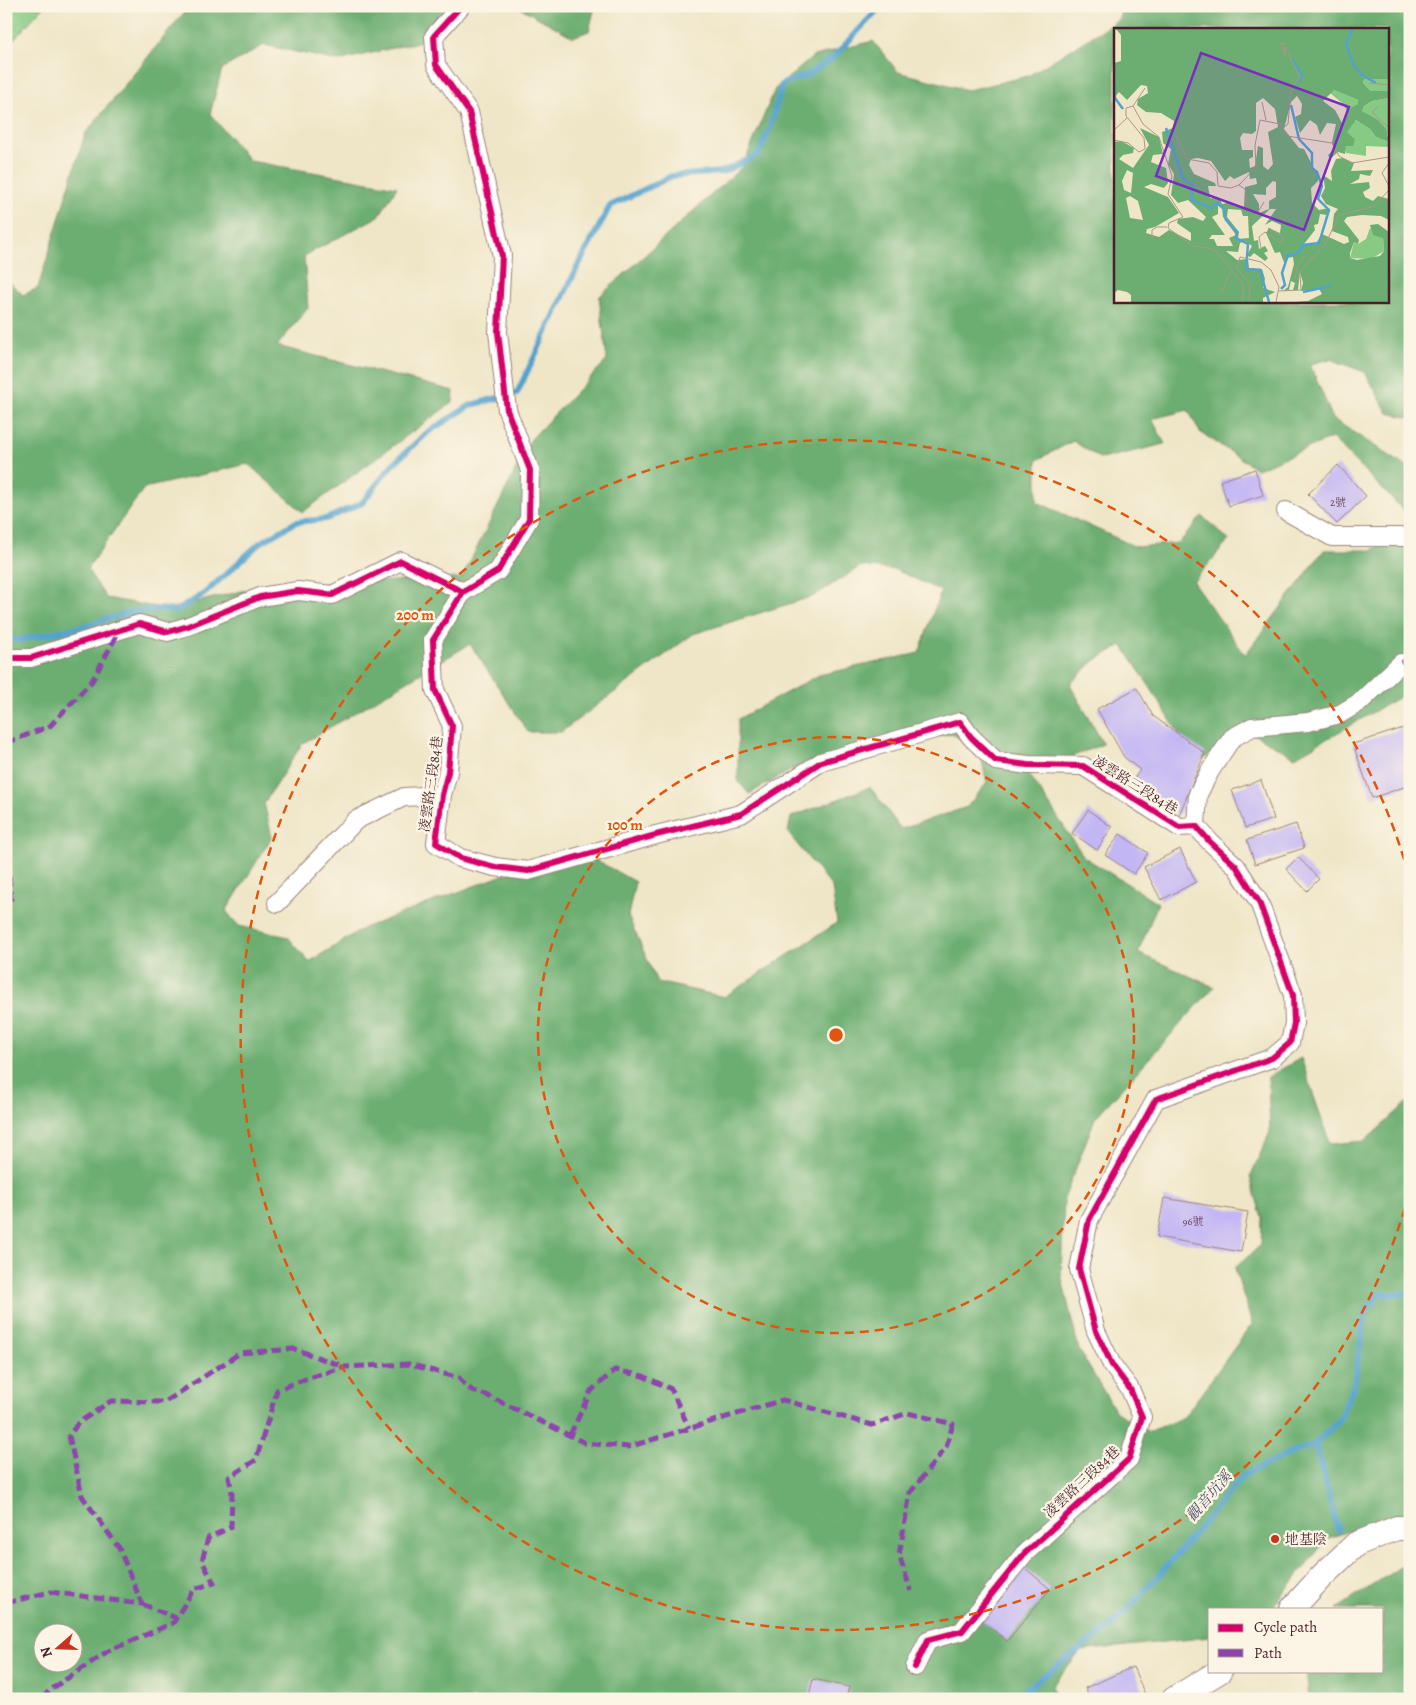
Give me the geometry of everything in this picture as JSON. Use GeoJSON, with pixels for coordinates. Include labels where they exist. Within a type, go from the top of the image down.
{"type":"FeatureCollection","features":[{"type":"Feature","properties":{"kind":"street"},"geometry":{"type":"LineString","coordinates":[[6,658],[31,658],[139,624],[168,632],[188,626],[260,597],[298,591],[332,595],[401,561],[463,592],[498,571],[529,519],[530,470],[507,410],[498,332],[502,256],[469,112],[436,65],[434,36],[461,6]]}},
{"type":"Feature","properties":{"kind":"street"},"geometry":{"type":"LineString","coordinates":[[1286,511],[1332,537],[1410,537]]}},
{"type":"Feature","properties":{"kind":"street","name":"凌雲路三段84巷"},"geometry":{"type":"LineString","coordinates":[[463,592],[433,640],[435,690],[452,726],[448,772],[442,795],[436,843],[460,858],[495,867],[528,871],[656,835],[741,814],[821,762],[960,722],[971,737],[996,761],[1028,765],[1083,766],[1149,810],[1179,827],[1196,826]]}},
{"type":"Feature","properties":{"kind":"street","name":"凌雲路三段84巷"},"geometry":{"type":"LineString","coordinates":[[915,1667],[928,1640],[962,1631],[1024,1554],[1129,1459],[1142,1417],[1130,1388],[1112,1365],[1096,1331],[1079,1269],[1089,1220],[1156,1099],[1272,1058],[1290,1043],[1294,1024],[1294,995],[1259,902],[1236,866],[1196,826],[1198,794],[1210,771],[1232,738],[1252,728],[1308,722],[1340,714],[1360,702],[1401,663]]}},
{"type":"Feature","properties":{"kind":"street"},"geometry":{"type":"LineString","coordinates":[[278,903],[356,820],[404,797],[442,795]]}},
{"type":"Feature","properties":{"kind":"street"},"geometry":{"type":"LineString","coordinates":[[1293,1608],[1322,1576],[1356,1544],[1397,1528],[1410,1528]]}},
{"type":"Feature","properties":{"kind":"street"},"geometry":{"type":"LineString","coordinates":[[1174,1699],[1218,1672]]}},
{"type":"Feature","properties":{"kind":"green space"},"geometry":{"type":"Polygon","coordinates":[[[6,6],[44,6],[6,48],[6,6]]]}},
{"type":"Feature","properties":{"kind":"green space"},"geometry":{"type":"Polygon","coordinates":[[[185,6],[465,6],[418,42],[338,61],[264,45],[222,69],[210,114],[250,161],[397,187],[379,216],[304,256],[308,308],[277,346],[454,391],[453,402],[303,512],[248,464],[144,488],[87,569],[106,598],[168,609],[258,587],[462,578],[531,439],[607,360],[599,297],[743,166],[775,89],[814,56],[873,41],[898,72],[968,90],[1028,76],[1120,19],[1120,6],[1410,6],[1410,418],[1388,413],[1365,372],[1330,359],[1310,364],[1333,419],[1410,469],[1410,517],[1332,438],[1257,469],[1200,432],[1188,410],[1152,419],[1165,444],[1101,459],[1073,441],[1037,460],[1037,502],[1136,547],[1179,543],[1202,516],[1229,540],[1193,582],[1245,655],[1324,550],[1372,550],[1410,525],[1410,697],[1408,692],[1295,757],[1248,731],[1197,763],[1122,645],[1094,661],[1070,684],[1103,744],[1029,774],[1084,857],[1158,903],[1138,953],[1214,987],[1095,1118],[1064,1199],[1061,1275],[1079,1350],[1116,1412],[1149,1432],[1184,1417],[1252,1324],[1235,1268],[1261,1245],[1262,1217],[1250,1177],[1270,1132],[1268,1077],[1301,1058],[1330,1144],[1365,1141],[1410,1100],[1410,1516],[1398,1516],[1328,1538],[1272,1608],[1208,1608],[1208,1637],[1081,1651],[1052,1686],[1056,1699],[6,1699],[6,279],[23,295],[38,288],[85,134],[187,9],[185,6]],[[861,566],[814,596],[693,634],[561,732],[528,732],[470,644],[302,744],[264,803],[272,837],[226,911],[239,926],[288,937],[309,962],[364,928],[508,873],[589,856],[635,882],[628,916],[657,982],[724,997],[837,923],[832,887],[788,833],[791,817],[870,787],[901,829],[967,807],[987,783],[980,752],[951,733],[793,769],[749,794],[738,781],[738,719],[819,675],[919,653],[941,591],[896,570],[861,566]]]}},
{"type":"Feature","properties":{"kind":"green space"},"geometry":{"type":"Polygon","coordinates":[[[517,6],[595,6],[589,31],[573,37],[517,6]]]}},
{"type":"Feature","properties":{"kind":"green space"},"geometry":{"type":"Polygon","coordinates":[[[1410,1565],[1410,1699],[1309,1699],[1306,1672],[1384,1672],[1384,1608],[1338,1608],[1400,1567],[1410,1565]]]}},
{"type":"Feature","properties":{"kind":"building"},"geometry":{"type":"Polygon","coordinates":[[[1338,465],[1366,496],[1337,524],[1308,494],[1338,465]]]}},
{"type":"Feature","properties":{"kind":"building"},"geometry":{"type":"Polygon","coordinates":[[[1255,469],[1263,495],[1229,506],[1220,481],[1255,469]]]}},
{"type":"Feature","properties":{"kind":"building"},"geometry":{"type":"Polygon","coordinates":[[[1137,688],[1153,716],[1205,753],[1179,815],[1130,784],[1140,770],[1124,757],[1097,709],[1137,688]]]}},
{"type":"Feature","properties":{"kind":"building"},"geometry":{"type":"Polygon","coordinates":[[[1410,726],[1410,785],[1372,798],[1353,744],[1410,726]]]}},
{"type":"Feature","properties":{"kind":"building"},"geometry":{"type":"Polygon","coordinates":[[[1261,780],[1274,819],[1245,828],[1232,790],[1261,780]]]}},
{"type":"Feature","properties":{"kind":"building"},"geometry":{"type":"Polygon","coordinates":[[[1088,810],[1112,827],[1097,850],[1072,833],[1088,810]]]}},
{"type":"Feature","properties":{"kind":"building"},"geometry":{"type":"Polygon","coordinates":[[[1296,824],[1304,848],[1255,864],[1247,840],[1296,824]]]}},
{"type":"Feature","properties":{"kind":"building"},"geometry":{"type":"Polygon","coordinates":[[[1120,834],[1148,853],[1134,874],[1105,855],[1120,834]]]}},
{"type":"Feature","properties":{"kind":"building"},"geometry":{"type":"Polygon","coordinates":[[[1180,849],[1196,882],[1161,900],[1144,867],[1180,849]]]}},
{"type":"Feature","properties":{"kind":"building"},"geometry":{"type":"Polygon","coordinates":[[[1298,857],[1319,879],[1307,891],[1286,869],[1298,857]]]}},
{"type":"Feature","properties":{"kind":"building"},"geometry":{"type":"Polygon","coordinates":[[[1164,1198],[1248,1212],[1241,1252],[1157,1237],[1164,1198]]]}},
{"type":"Feature","properties":{"kind":"building"},"geometry":{"type":"Polygon","coordinates":[[[1025,1568],[1050,1589],[1007,1641],[982,1621],[1025,1568]]]}},
{"type":"Feature","properties":{"kind":"building"},"geometry":{"type":"Polygon","coordinates":[[[1133,1667],[1147,1699],[1090,1699],[1085,1688],[1133,1667]]]}},
{"type":"Feature","properties":{"kind":"building"},"geometry":{"type":"Polygon","coordinates":[[[813,1679],[849,1687],[846,1699],[808,1699],[813,1679]]]}},
{"type":"Feature","properties":{"kind":"waterway"},"geometry":{"type":"LineString","coordinates":[[6,639],[20,640],[84,626],[130,612],[160,609],[176,611],[204,594],[260,543],[296,522],[326,519],[362,503],[392,465],[428,432],[471,405],[517,393],[577,268],[610,206],[672,176],[722,172],[758,155],[770,128],[782,84],[807,75],[833,58],[881,6]]}},
{"type":"Feature","properties":{"kind":"waterway","name":"觀音坑溪"},"geometry":{"type":"LineString","coordinates":[[1013,1699],[1115,1623],[1161,1573],[1244,1475],[1315,1444],[1338,1422],[1354,1385],[1365,1313],[1379,1294],[1410,1294]]}},
{"type":"Feature","properties":{"kind":"waterway"},"geometry":{"type":"LineString","coordinates":[[1315,1444],[1338,1530]]}},
{"type":"Feature","properties":{"kind":"marked path"},"geometry":{"type":"LineString","coordinates":[[6,743],[50,726],[92,681],[118,633]]}},
{"type":"Feature","properties":{"kind":"marked path"},"geometry":{"type":"LineString","coordinates":[[1401,663],[1410,657]]}},
{"type":"Feature","properties":{"kind":"marked path"},"geometry":{"type":"LineString","coordinates":[[6,861],[11,902],[6,909]]}},
{"type":"Feature","properties":{"kind":"marked path"},"geometry":{"type":"LineString","coordinates":[[6,1603],[50,1592],[142,1604],[119,1548],[82,1496],[69,1436],[78,1423],[111,1401],[165,1402],[240,1353],[294,1349],[345,1367]]}},
{"type":"Feature","properties":{"kind":"marked path"},"geometry":{"type":"LineString","coordinates":[[42,1699],[50,1690],[108,1651],[173,1623],[194,1589],[214,1583],[202,1561],[208,1538],[231,1527],[232,1493],[229,1477],[256,1460],[277,1390],[345,1367],[409,1364],[459,1378],[467,1387],[475,1392],[495,1399],[585,1443],[628,1447],[783,1400],[872,1425],[908,1413],[953,1424],[946,1447],[910,1493],[899,1555],[911,1591]]}},
{"type":"Feature","properties":{"kind":"marked path"},"geometry":{"type":"LineString","coordinates":[[570,1435],[591,1391],[615,1370],[643,1376],[671,1389],[689,1428]]}},
{"type":"Feature","properties":{"kind":"marked path"},"geometry":{"type":"LineString","coordinates":[[142,1604],[176,1618]]}},
{"type":"Feature","properties":{"kind":"cycle path"},"geometry":{"type":"LineString","coordinates":[[6,658],[31,658],[139,624],[168,632],[188,626],[260,597],[298,591],[332,595],[401,561],[463,592],[498,571],[529,519],[530,470],[507,410],[498,332],[502,256],[469,112],[436,65],[434,36],[461,6]]}},
{"type":"Feature","properties":{"kind":"cycle path"},"geometry":{"type":"LineString","coordinates":[[463,592],[433,640],[435,690],[452,726],[448,772],[442,795],[436,843],[460,858],[495,867],[528,871],[656,835],[741,814],[821,762],[960,722],[971,737],[996,761],[1028,765],[1083,766],[1179,827],[1196,826],[1236,866],[1259,902],[1293,995],[1294,1023],[1290,1043],[1272,1058],[1156,1099],[1089,1220],[1079,1269],[1096,1331],[1112,1365],[1130,1389],[1142,1417],[1129,1459],[1024,1554],[962,1631],[928,1640],[915,1667]]}},
{"type":"Feature","properties":{"kind":"place","name":"地基陰"},"geometry":{"type":"Point","coordinates":[1275,1539]}}]}
